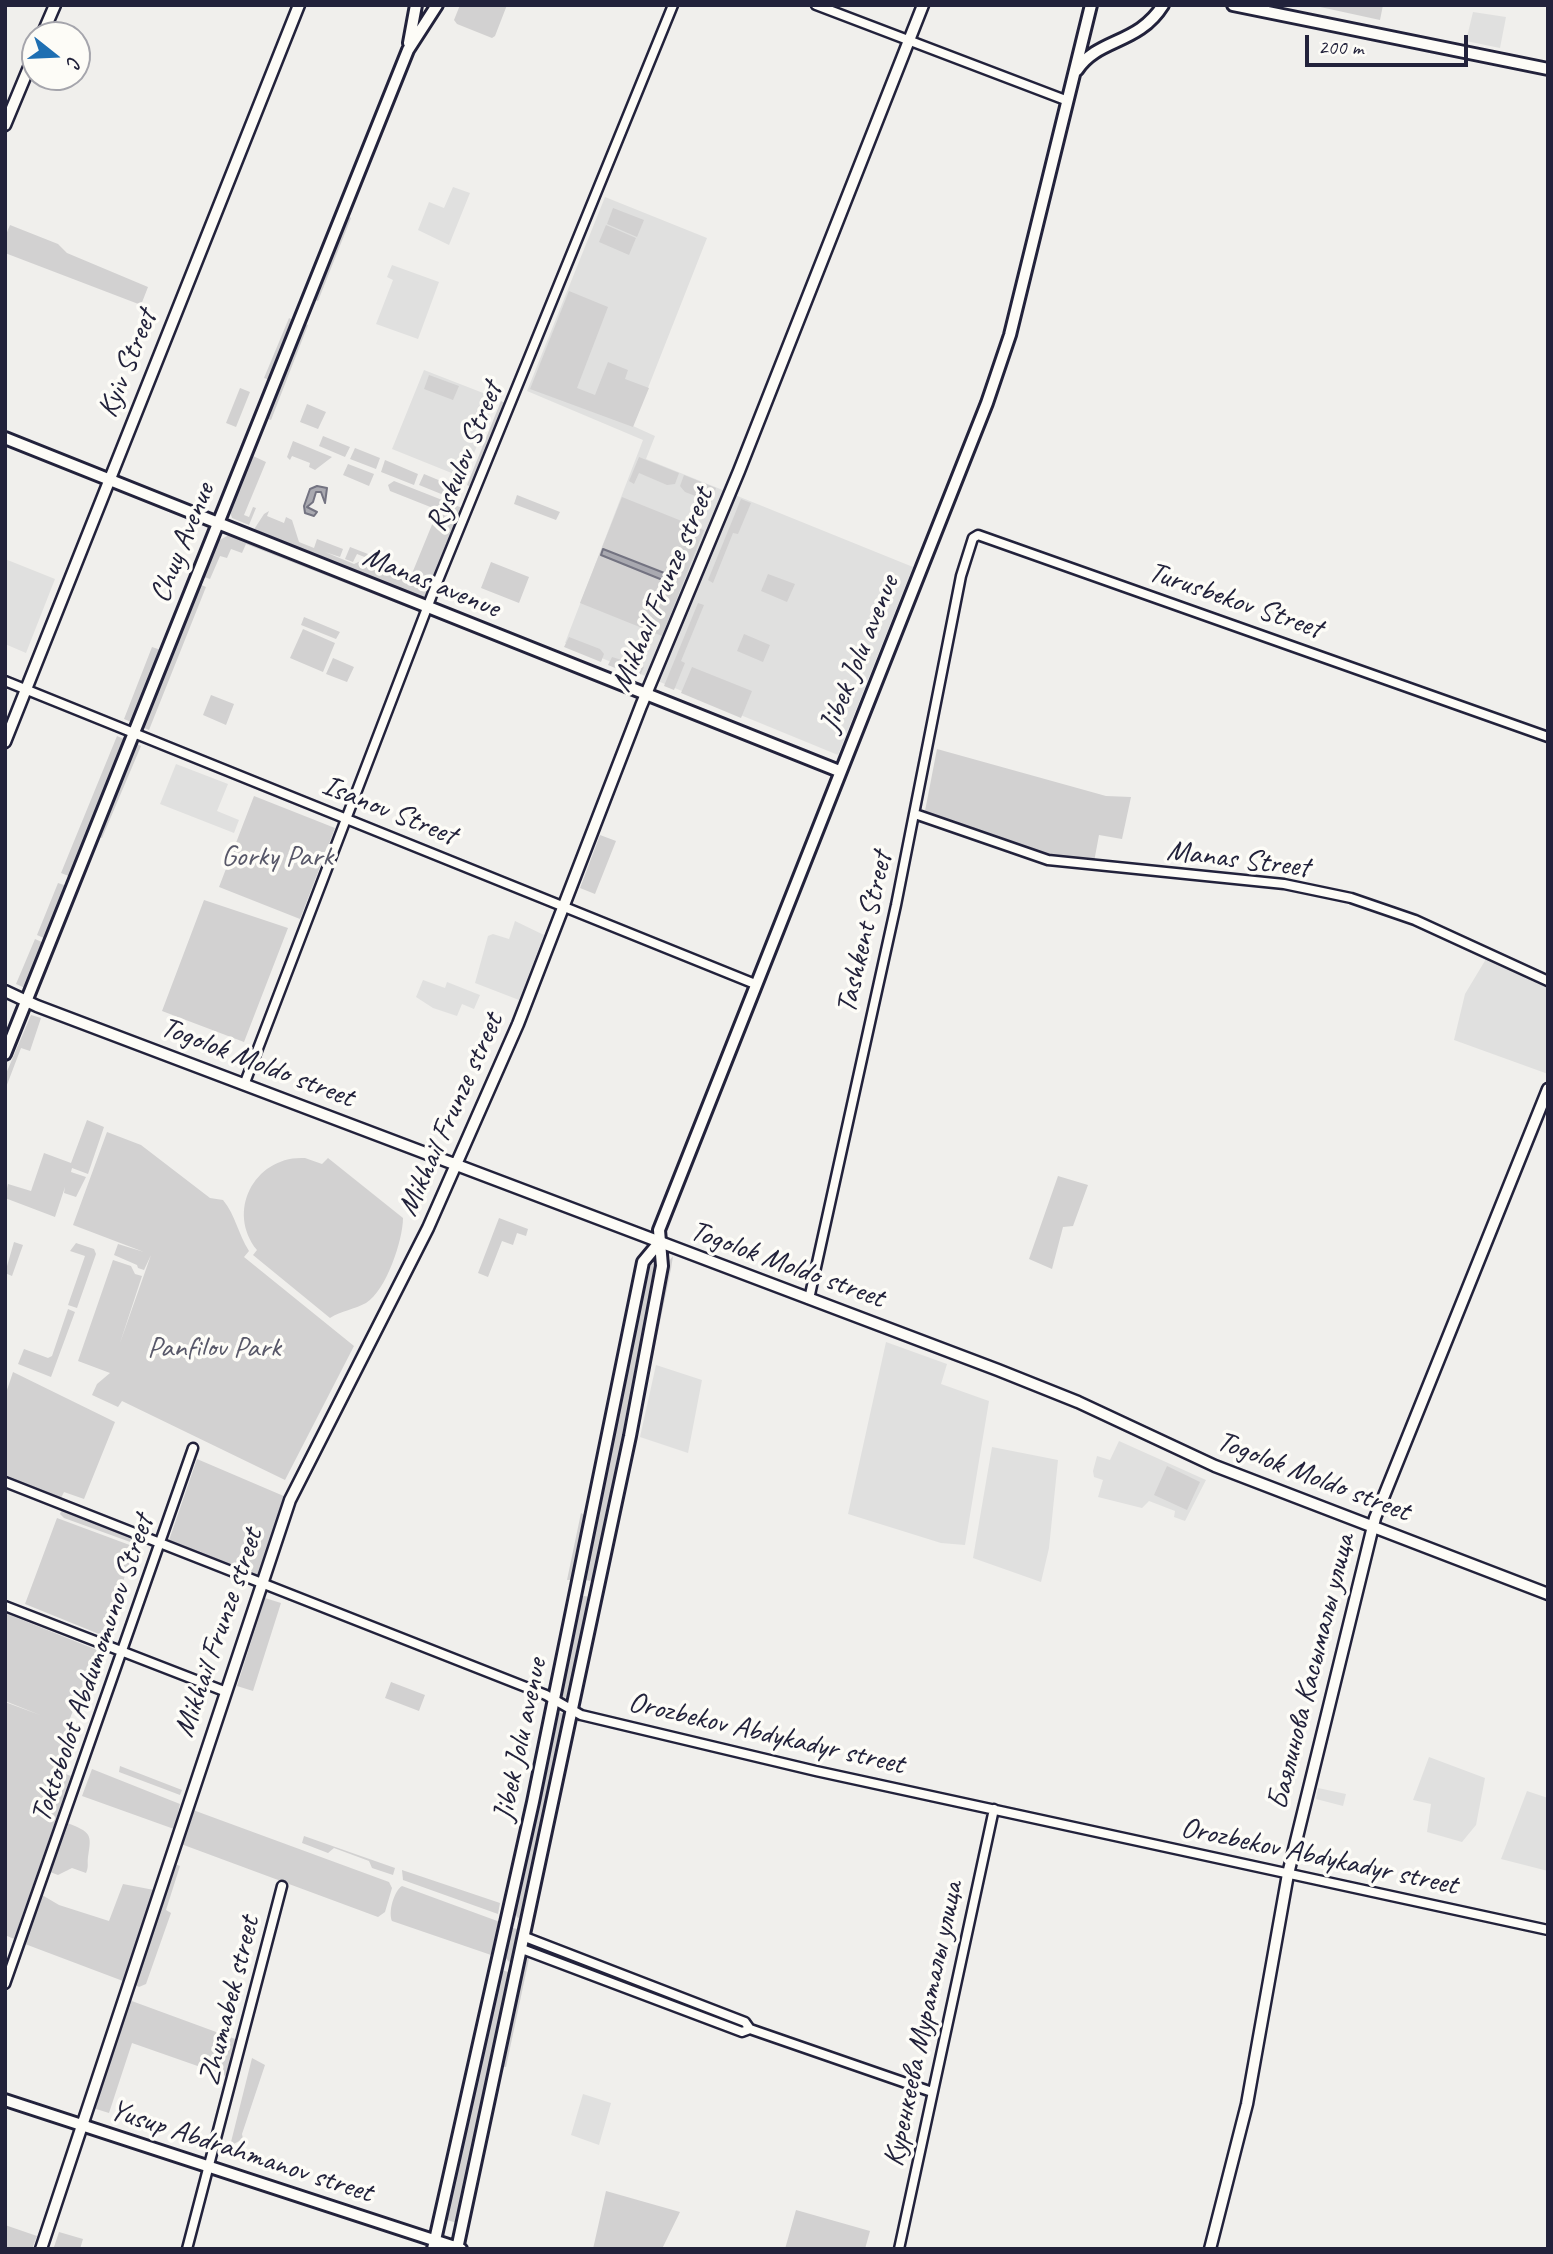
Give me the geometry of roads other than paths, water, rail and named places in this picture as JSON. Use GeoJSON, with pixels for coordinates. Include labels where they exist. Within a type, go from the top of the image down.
{"type":"FeatureCollection","features":[{"type":"Feature","properties":{"kind":"main road","name":"Kyiv Street"},"geometry":{"type":"LineString","coordinates":[[5,742],[299,5]]}},
{"type":"Feature","properties":{"kind":"main road","name":"Chuy Avenue"},"geometry":{"type":"LineString","coordinates":[[408,50],[416,5]]}},
{"type":"Feature","properties":{"kind":"main road","name":"Chuy Avenue"},"geometry":{"type":"LineString","coordinates":[[5,1054],[408,50],[437,5]]}},
{"type":"Feature","properties":{"kind":"main road","name":"Mikhail Frunze street"},"geometry":{"type":"LineString","coordinates":[[41,2249],[224,1690],[298,1481],[457,1166],[525,1008],[645,695],[739,471],[923,5]]}},
{"type":"Feature","properties":{"kind":"main road","name":"Jibek Jolu avenue"},"geometry":{"type":"LineString","coordinates":[[458,2248],[572,1713],[662,1266],[658,1244],[659,1230],[839,771],[963,466],[1009,341],[1091,5]]}},
{"type":"Feature","properties":{"kind":"main road"},"geometry":{"type":"LineString","coordinates":[[1076,72],[1094,53],[1138,33],[1163,5]]}},
{"type":"Feature","properties":{"kind":"main road"},"geometry":{"type":"LineString","coordinates":[[1233,5],[1548,69]]}},
{"type":"Feature","properties":{"kind":"main road"},"geometry":{"type":"LineString","coordinates":[[5,125],[21,87]]}},
{"type":"Feature","properties":{"kind":"main road","name":"Manas avenue"},"geometry":{"type":"LineString","coordinates":[[5,438],[839,771]]}},
{"type":"Feature","properties":{"kind":"main road","name":"Togolok Moldo street"},"geometry":{"type":"LineString","coordinates":[[5,991],[658,1244],[1078,1402],[1164,1444],[1548,1594]]}},
{"type":"Feature","properties":{"kind":"main road","name":"Баялинова Касымалы улица"},"geometry":{"type":"LineString","coordinates":[[1210,2249],[1252,2077],[1289,1874],[1373,1527],[1548,1089]]}},
{"type":"Feature","properties":{"kind":"main road","name":"Jibek Jolu avenue"},"geometry":{"type":"LineString","coordinates":[[434,2245],[555,1701],[643,1262],[658,1244]]}},
{"type":"Feature","properties":{"kind":"main road","name":"Yusup Abdrahmanov street"},"geometry":{"type":"LineString","coordinates":[[5,2100],[434,2245],[458,2248]]}},
{"type":"Feature","properties":{"kind":"street","name":"Ryskulov Street"},"geometry":{"type":"LineString","coordinates":[[244,1085],[428,608],[673,5]]}},
{"type":"Feature","properties":{"kind":"street"},"geometry":{"type":"LineString","coordinates":[[816,5],[908,43],[1068,101]]}},
{"type":"Feature","properties":{"kind":"street","name":"Turusbekov Street"},"geometry":{"type":"LineString","coordinates":[[961,576],[971,540],[978,536],[1548,737]]}},
{"type":"Feature","properties":{"kind":"street","name":"Tashkent Street"},"geometry":{"type":"LineString","coordinates":[[809,1299],[915,814],[961,576]]}},
{"type":"Feature","properties":{"kind":"street","name":"Isanov Street"},"geometry":{"type":"LineString","coordinates":[[5,681],[755,984]]}},
{"type":"Feature","properties":{"kind":"street","name":"Manas Street"},"geometry":{"type":"LineString","coordinates":[[915,814],[1048,860],[1284,884],[1350,898],[1415,920],[1548,981]]}},
{"type":"Feature","properties":{"kind":"street","name":"Toktobolot Abdumomunov Street"},"geometry":{"type":"LineString","coordinates":[[5,1984],[193,1448]]}},
{"type":"Feature","properties":{"kind":"street","name":"Orozbekov Abdykadyr street"},"geometry":{"type":"LineString","coordinates":[[5,1482],[555,1701],[572,1713],[816,1771],[1548,1930]]}},
{"type":"Feature","properties":{"kind":"street"},"geometry":{"type":"LineString","coordinates":[[5,1606],[224,1690]]}},
{"type":"Feature","properties":{"kind":"street","name":"Куренкеева Мураталы улица"},"geometry":{"type":"LineString","coordinates":[[900,2249],[993,1809]]}},
{"type":"Feature","properties":{"kind":"street","name":"Zhumabek street"},"geometry":{"type":"LineString","coordinates":[[187,2249],[211,2169],[282,1886]]}},
{"type":"Feature","properties":{"kind":"street"},"geometry":{"type":"LineString","coordinates":[[525,1937],[745,2022],[750,2029],[932,2092]]}},
{"type":"Feature","properties":{"kind":"street"},"geometry":{"type":"LineString","coordinates":[[522,1950],[743,2032],[750,2029]]}},
{"type":"Feature","properties":{"kind":"park label","name":"Gorky Park"},"geometry":{"type":"Point","coordinates":[277,857]}},
{"type":"Feature","properties":{"kind":"park label","name":"Panfilov Park"},"geometry":{"type":"Point","coordinates":[214,1348]}}]}
